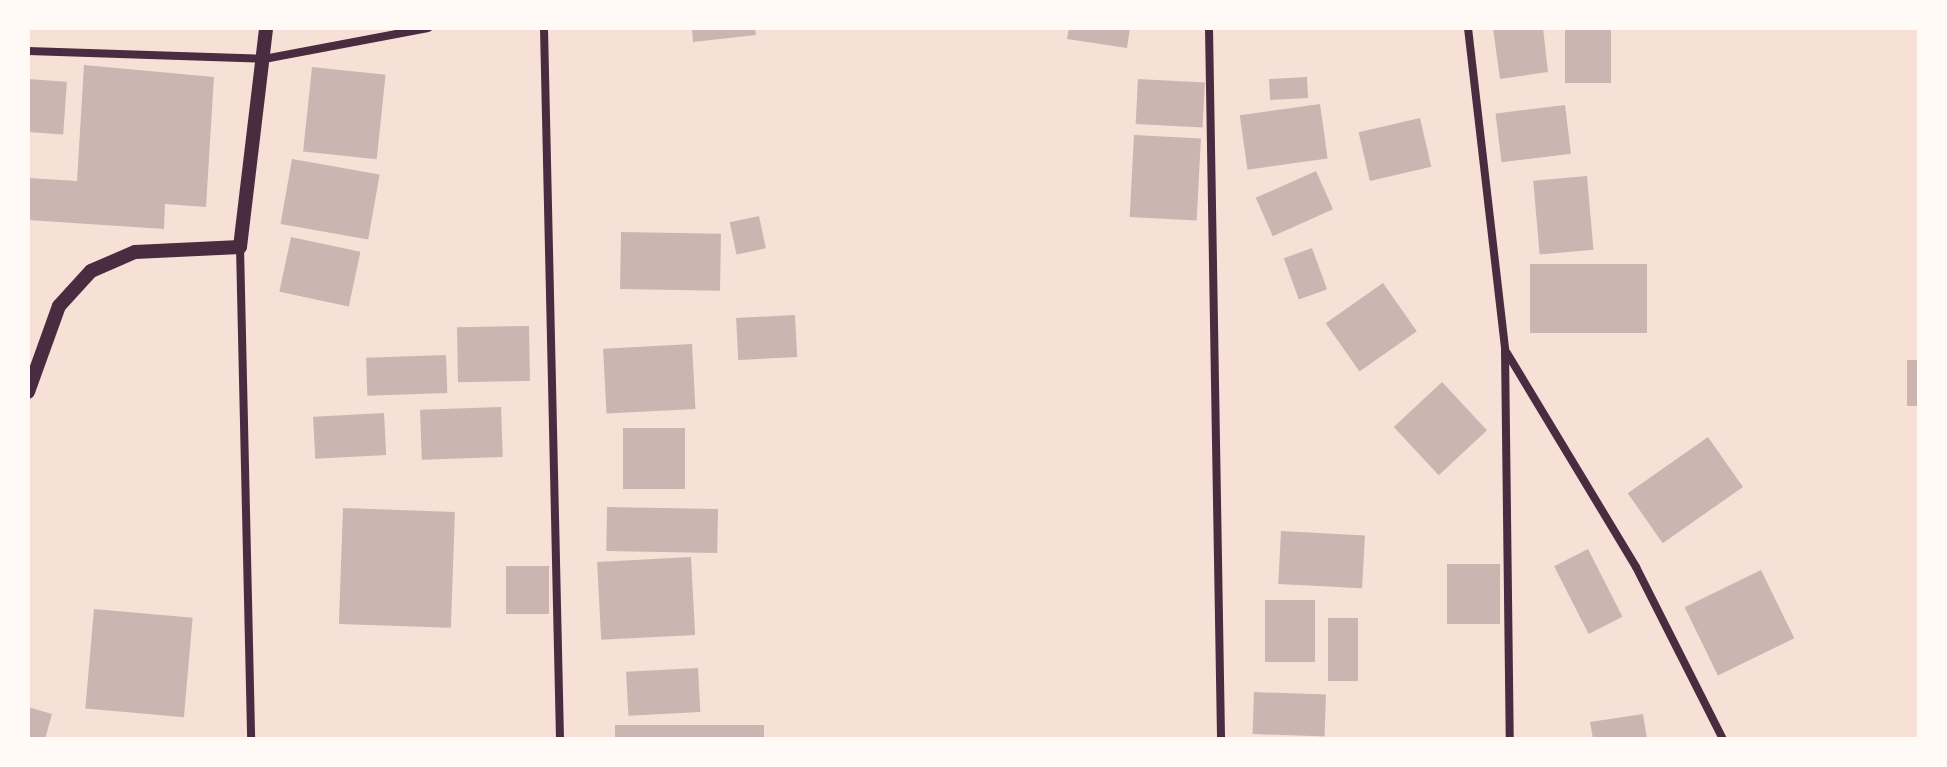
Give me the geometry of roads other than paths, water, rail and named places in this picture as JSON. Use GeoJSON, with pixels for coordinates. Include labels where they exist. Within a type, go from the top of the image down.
{"type":"FeatureCollection","features":[{"type":"Feature","properties":{"kind":"street"},"geometry":{"type":"LineString","coordinates":[[251,739],[240,247],[266,28]]}},
{"type":"Feature","properties":{"kind":"street"},"geometry":{"type":"LineString","coordinates":[[28,51],[264,59],[428,28]]}},
{"type":"Feature","properties":{"kind":"street"},"geometry":{"type":"LineString","coordinates":[[544,28],[560,739]]}},
{"type":"Feature","properties":{"kind":"street"},"geometry":{"type":"LineString","coordinates":[[1209,28],[1221,739]]}},
{"type":"Feature","properties":{"kind":"street"},"geometry":{"type":"LineString","coordinates":[[1468,28],[1505,350],[1510,739]]}},
{"type":"Feature","properties":{"kind":"street"},"geometry":{"type":"LineString","coordinates":[[28,392],[59,306],[91,271],[135,252],[240,247]]}},
{"type":"Feature","properties":{"kind":"street"},"geometry":{"type":"LineString","coordinates":[[1505,350],[1636,567],[1723,739]]}}]}
